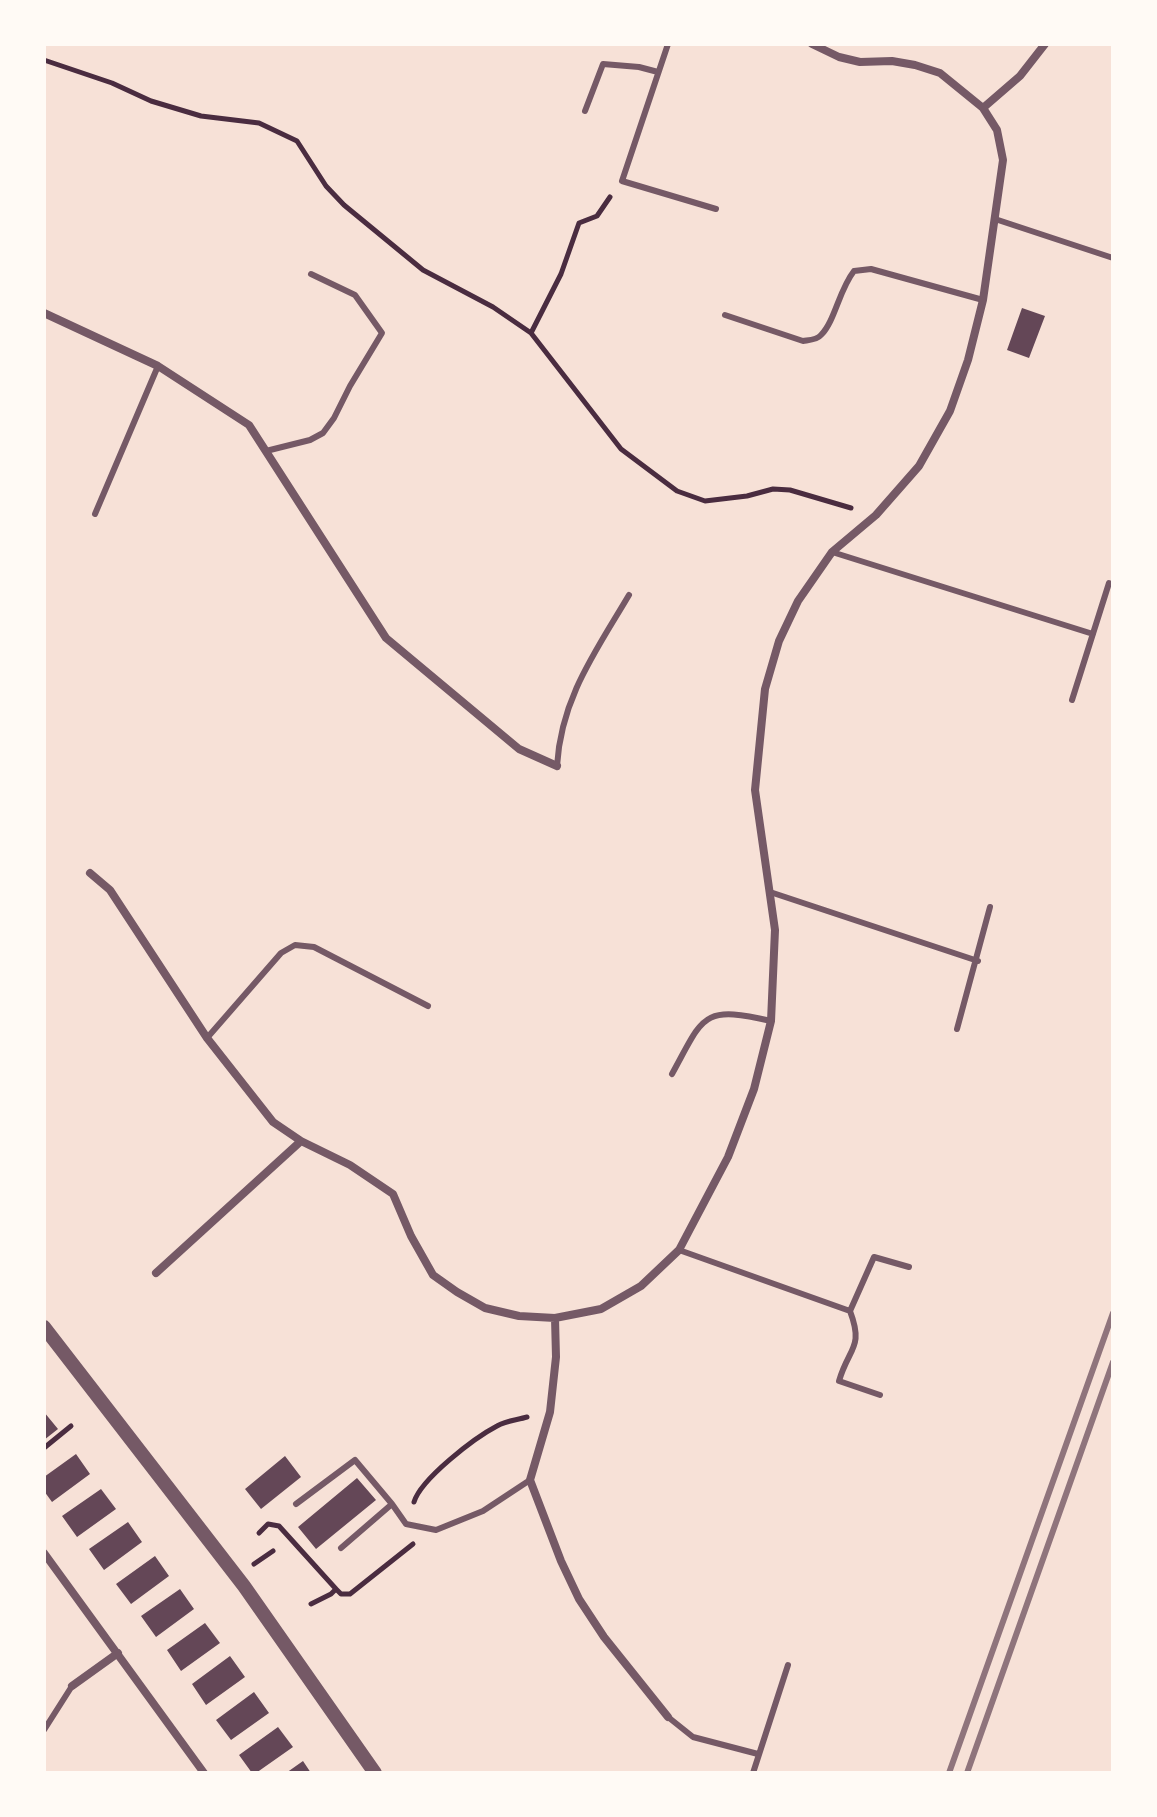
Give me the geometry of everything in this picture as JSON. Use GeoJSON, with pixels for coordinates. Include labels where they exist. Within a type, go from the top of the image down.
{"type":"FeatureCollection","features":[{"type":"Feature","properties":{"kind":"street"},"geometry":{"type":"LineString","coordinates":[[90,873],[110,890],[207,1038],[273,1122],[301,1141],[350,1165],[393,1194],[411,1236],[433,1275],[457,1292],[485,1308],[519,1316],[555,1318],[601,1309],[641,1286],[679,1250],[728,1157],[754,1089],[771,1021],[775,930],[755,790],[765,689],[779,641],[798,601],[832,552],[876,515],[919,466],[950,411],[968,360],[983,300],[1003,160],[997,130],[983,108],[940,73],[892,61],[860,62],[839,57],[812,44]]}},
{"type":"Feature","properties":{"kind":"street"},"geometry":{"type":"LineString","coordinates":[[983,108],[1020,76],[1045,44]]}},
{"type":"Feature","properties":{"kind":"street"},"geometry":{"type":"LineString","coordinates":[[44,313],[158,366],[249,425],[386,638],[519,749],[557,766]]}},
{"type":"Feature","properties":{"kind":"street"},"geometry":{"type":"LineString","coordinates":[[156,1273],[301,1141]]}},
{"type":"Feature","properties":{"kind":"street"},"geometry":{"type":"LineString","coordinates":[[555,1318],[556,1357],[550,1412],[530,1480],[579,1599],[604,1637],[668,1717]]}},
{"type":"Feature","properties":{"kind":"street"},"geometry":{"type":"LineString","coordinates":[[44,1327],[244,1586],[375,1773]]}},
{"type":"Feature","properties":{"kind":"street"},"geometry":{"type":"LineString","coordinates":[[44,1553],[204,1773]]}},
{"type":"Feature","properties":{"kind":"street"},"geometry":{"type":"LineString","coordinates":[[72,1686],[118,1653]]}},
{"type":"Feature","properties":{"kind":"lane"},"geometry":{"type":"LineString","coordinates":[[668,44],[622,181],[716,209]]}},
{"type":"Feature","properties":{"kind":"lane"},"geometry":{"type":"LineString","coordinates":[[585,111],[603,64],[658,72]]}},
{"type":"Feature","properties":{"kind":"lane"},"geometry":{"type":"LineString","coordinates":[[995,219],[1113,258]]}},
{"type":"Feature","properties":{"kind":"lane"},"geometry":{"type":"LineString","coordinates":[[725,315],[803,341],[813,340],[822,335],[854,271],[871,269],[983,300]]}},
{"type":"Feature","properties":{"kind":"lane"},"geometry":{"type":"LineString","coordinates":[[266,451],[310,440],[323,433],[382,333],[355,295],[311,274]]}},
{"type":"Feature","properties":{"kind":"lane"},"geometry":{"type":"LineString","coordinates":[[95,514],[158,366]]}},
{"type":"Feature","properties":{"kind":"lane"},"geometry":{"type":"LineString","coordinates":[[832,552],[1093,634]]}},
{"type":"Feature","properties":{"kind":"lane"},"geometry":{"type":"LineString","coordinates":[[1072,700],[1109,583]]}},
{"type":"Feature","properties":{"kind":"lane"},"geometry":{"type":"LineString","coordinates":[[557,766],[559,738],[568,706],[581,676],[629,595]]}},
{"type":"Feature","properties":{"kind":"lane"},"geometry":{"type":"LineString","coordinates":[[770,892],[978,961]]}},
{"type":"Feature","properties":{"kind":"lane"},"geometry":{"type":"LineString","coordinates":[[957,1029],[978,961],[990,907]]}},
{"type":"Feature","properties":{"kind":"lane"},"geometry":{"type":"LineString","coordinates":[[207,1038],[281,953],[295,945],[314,947],[428,1006]]}},
{"type":"Feature","properties":{"kind":"lane"},"geometry":{"type":"LineString","coordinates":[[672,1074],[700,1024],[715,1015],[735,1012],[771,1021]]}},
{"type":"Feature","properties":{"kind":"lane"},"geometry":{"type":"LineString","coordinates":[[679,1250],[850,1311]]}},
{"type":"Feature","properties":{"kind":"lane"},"geometry":{"type":"LineString","coordinates":[[880,1395],[839,1381],[857,1343],[858,1332],[850,1311],[874,1257],[909,1267]]}},
{"type":"Feature","properties":{"kind":"lane"},"geometry":{"type":"LineString","coordinates":[[296,1504],[355,1460],[406,1524],[436,1530],[483,1511],[530,1480]]}},
{"type":"Feature","properties":{"kind":"lane"},"geometry":{"type":"LineString","coordinates":[[341,1548],[392,1504]]}},
{"type":"Feature","properties":{"kind":"lane"},"geometry":{"type":"LineString","coordinates":[[753,1773],[788,1665]]}},
{"type":"Feature","properties":{"kind":"lane"},"geometry":{"type":"LineString","coordinates":[[44,1730],[72,1686]]}},
{"type":"Feature","properties":{"kind":"lane"},"geometry":{"type":"LineString","coordinates":[[668,1717],[693,1737],[758,1754]]}},
{"type":"Feature","properties":{"kind":"path"},"geometry":{"type":"LineString","coordinates":[[44,60],[188,112],[259,123],[297,141],[326,186],[344,205],[423,270],[493,307],[531,333],[621,449],[677,491],[705,501],[773,489],[790,490],[876,515]]}},
{"type":"Feature","properties":{"kind":"path"},"geometry":{"type":"LineString","coordinates":[[531,333],[561,274],[579,223],[597,216],[622,181]]}},
{"type":"Feature","properties":{"kind":"path"},"geometry":{"type":"LineString","coordinates":[[259,1533],[268,1524],[279,1526],[341,1594],[350,1594],[420,1537],[421,1527],[414,1500],[419,1489],[455,1457],[498,1426],[550,1412]]}},
{"type":"Feature","properties":{"kind":"path"},"geometry":{"type":"LineString","coordinates":[[44,1448],[71,1426]]}},
{"type":"Feature","properties":{"kind":"path"},"geometry":{"type":"LineString","coordinates":[[259,1560],[273,1551]]}},
{"type":"Feature","properties":{"kind":"path"},"geometry":{"type":"LineString","coordinates":[[311,1604],[336,1589]]}},
{"type":"Feature","properties":{"kind":"building"},"geometry":{"type":"Polygon","coordinates":[[[1022,308],[1045,316],[1029,358],[1007,350],[1022,308]]]}},
{"type":"Feature","properties":{"kind":"building"},"geometry":{"type":"Polygon","coordinates":[[[44,1412],[58,1429],[44,1440],[44,1412]]]}},
{"type":"Feature","properties":{"kind":"building"},"geometry":{"type":"Polygon","coordinates":[[[76,1454],[90,1474],[52,1502],[44,1491],[44,1477],[76,1454]]]}},
{"type":"Feature","properties":{"kind":"building"},"geometry":{"type":"Polygon","coordinates":[[[285,1456],[301,1477],[261,1509],[245,1489],[285,1456]]]}},
{"type":"Feature","properties":{"kind":"building"},"geometry":{"type":"Polygon","coordinates":[[[357,1478],[376,1500],[316,1549],[298,1527],[357,1478]]]}},
{"type":"Feature","properties":{"kind":"building"},"geometry":{"type":"Polygon","coordinates":[[[101,1489],[116,1509],[77,1537],[62,1516],[101,1489]]]}},
{"type":"Feature","properties":{"kind":"building"},"geometry":{"type":"Polygon","coordinates":[[[128,1522],[142,1542],[104,1570],[89,1549],[128,1522]]]}},
{"type":"Feature","properties":{"kind":"building"},"geometry":{"type":"Polygon","coordinates":[[[155,1556],[169,1576],[131,1604],[116,1584],[155,1556]]]}},
{"type":"Feature","properties":{"kind":"building"},"geometry":{"type":"Polygon","coordinates":[[[180,1589],[194,1609],[156,1637],[141,1616],[180,1589]]]}},
{"type":"Feature","properties":{"kind":"building"},"geometry":{"type":"Polygon","coordinates":[[[205,1623],[220,1643],[181,1671],[167,1650],[205,1623]]]}},
{"type":"Feature","properties":{"kind":"building"},"geometry":{"type":"Polygon","coordinates":[[[230,1656],[245,1677],[206,1705],[192,1684],[230,1656]]]}},
{"type":"Feature","properties":{"kind":"building"},"geometry":{"type":"Polygon","coordinates":[[[254,1692],[269,1713],[231,1740],[216,1720],[254,1692]]]}},
{"type":"Feature","properties":{"kind":"building"},"geometry":{"type":"Polygon","coordinates":[[[278,1727],[293,1747],[252,1773],[239,1755],[278,1727]]]}},
{"type":"Feature","properties":{"kind":"building"},"geometry":{"type":"Polygon","coordinates":[[[303,1761],[311,1773],[286,1773],[303,1761]]]}},
{"type":"Feature","properties":{"kind":"railway"},"geometry":{"type":"LineString","coordinates":[[949,1773],[1113,1313]]}},
{"type":"Feature","properties":{"kind":"railway"},"geometry":{"type":"LineString","coordinates":[[967,1773],[1113,1362]]}}]}
